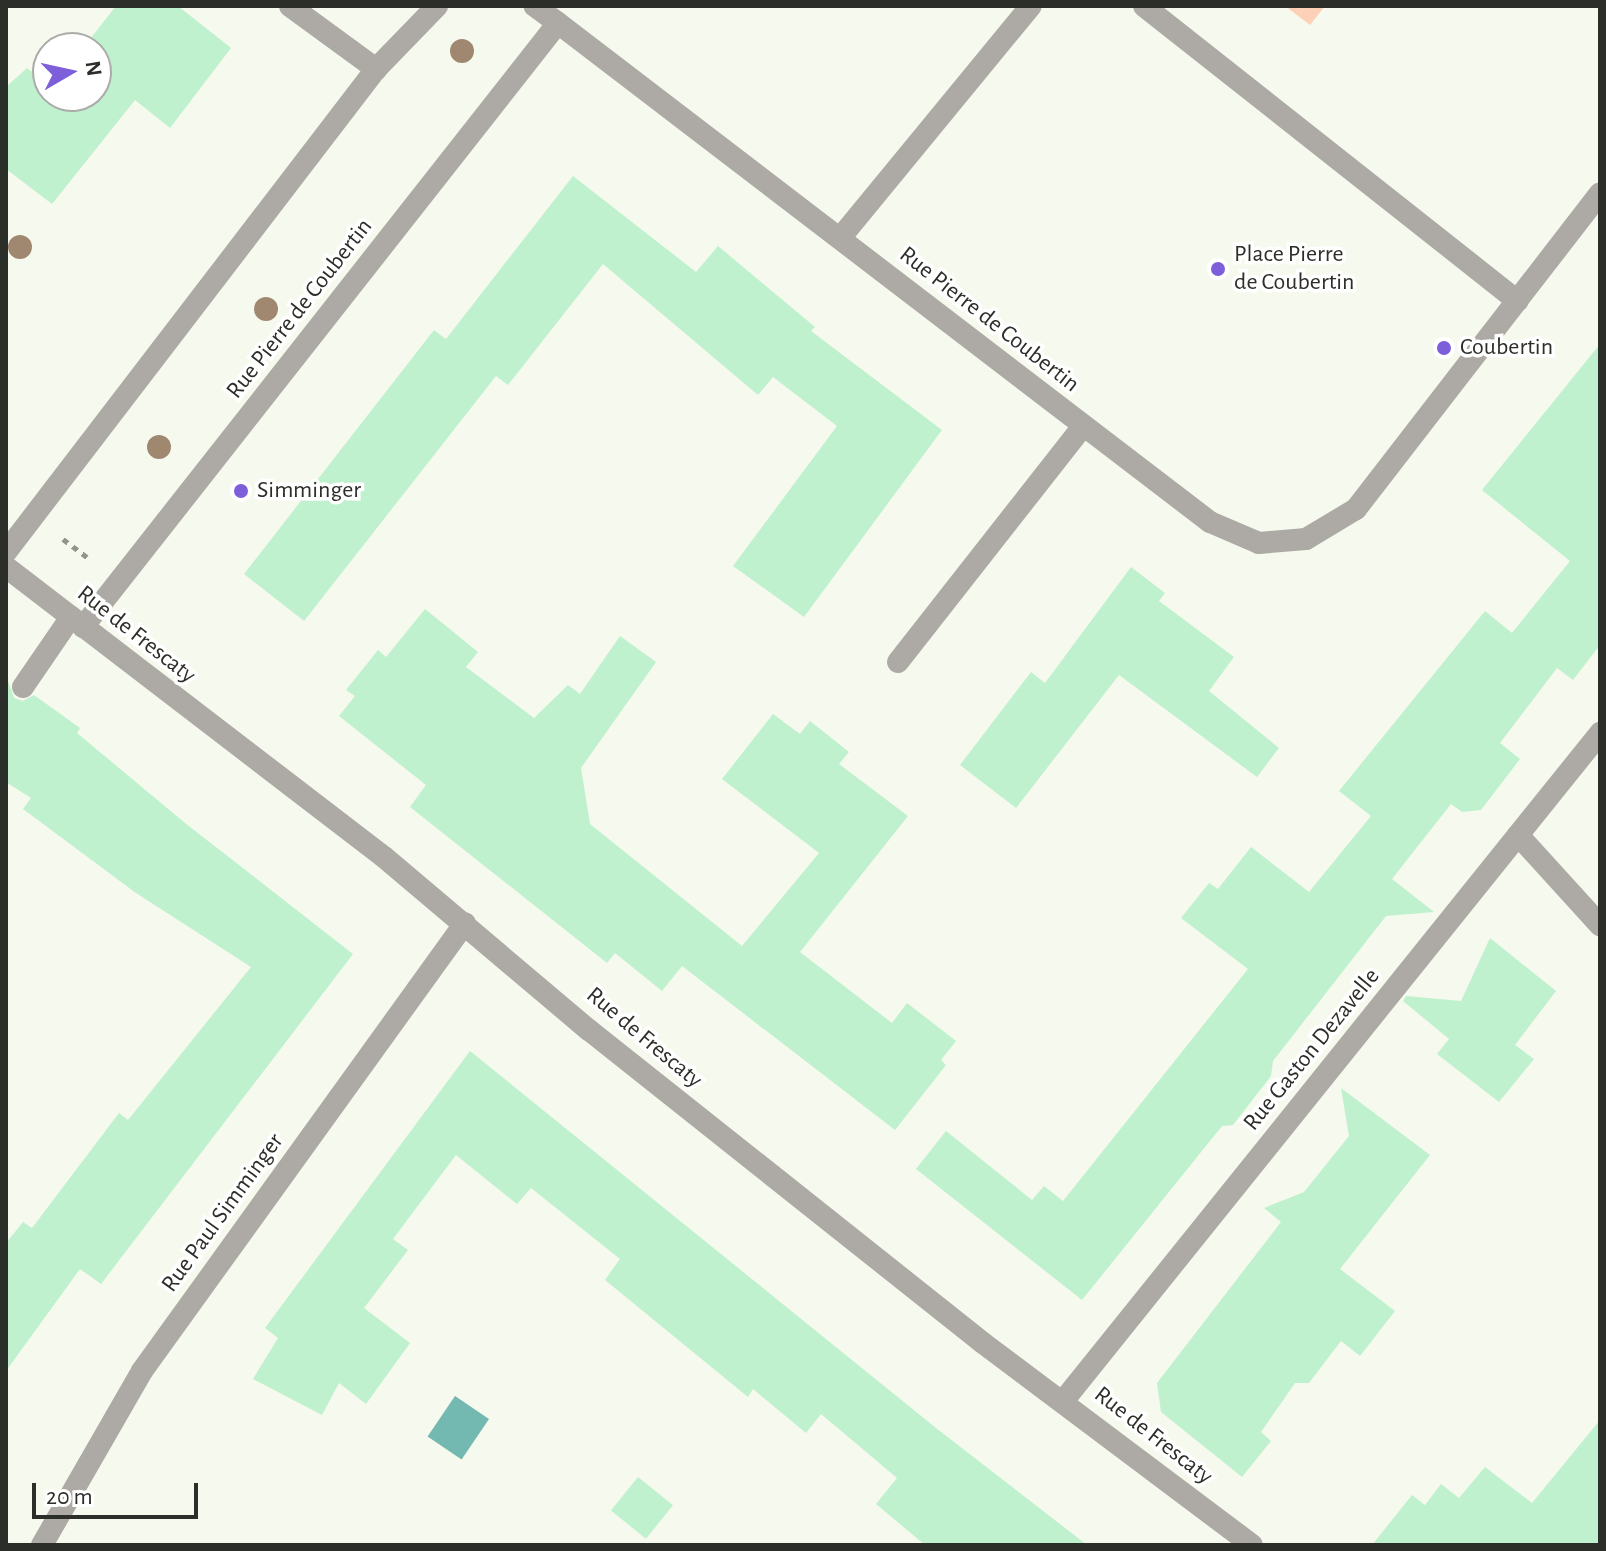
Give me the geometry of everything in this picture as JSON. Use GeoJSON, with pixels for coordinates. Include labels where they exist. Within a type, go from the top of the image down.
{"type":"FeatureCollection","features":[{"type":"Feature","properties":{"kind":"street"},"geometry":{"type":"LineString","coordinates":[[290,6],[376,69]]}},
{"type":"Feature","properties":{"kind":"street"},"geometry":{"type":"LineString","coordinates":[[6,552],[376,69],[437,6]]}},
{"type":"Feature","properties":{"kind":"street","name":"Rue Pierre de Coubertin"},"geometry":{"type":"LineString","coordinates":[[535,6],[1210,522],[1259,543],[1306,539],[1356,509],[1600,193]]}},
{"type":"Feature","properties":{"kind":"street"},"geometry":{"type":"LineString","coordinates":[[841,237],[1031,6]]}},
{"type":"Feature","properties":{"kind":"street"},"geometry":{"type":"LineString","coordinates":[[1144,6],[1518,301]]}},
{"type":"Feature","properties":{"kind":"street","name":"Rue Pierre de Coubertin"},"geometry":{"type":"LineString","coordinates":[[23,687],[77,622],[119,582],[558,23]]}},
{"type":"Feature","properties":{"kind":"street","name":"Rue Pierre de Coubertin"},"geometry":{"type":"LineString","coordinates":[[898,662],[1083,426]]}},
{"type":"Feature","properties":{"kind":"street","name":"Rue de Frescaty"},"geometry":{"type":"LineString","coordinates":[[6,567],[465,923],[601,1040],[983,1343],[1064,1400],[1252,1545]]}},
{"type":"Feature","properties":{"kind":"street","name":"Rue Gaston Dezavelle"},"geometry":{"type":"LineString","coordinates":[[1064,1400],[1600,733]]}},
{"type":"Feature","properties":{"kind":"street"},"geometry":{"type":"LineString","coordinates":[[1518,835],[1600,925]]}},
{"type":"Feature","properties":{"kind":"street","name":"Rue Paul Simminger"},"geometry":{"type":"LineString","coordinates":[[42,1545],[142,1371],[465,923]]}},
{"type":"Feature","properties":{"kind":"path"},"geometry":{"type":"LineString","coordinates":[[34,516],[119,582]]}},
{"type":"Feature","properties":{"kind":"shaded area"},"geometry":{"type":"Polygon","coordinates":[[[1285,6],[1325,6],[1310,25],[1285,6]]]}},
{"type":"Feature","properties":{"kind":"water"},"geometry":{"type":"Polygon","coordinates":[[[455,1396],[489,1419],[462,1460],[428,1437],[455,1396]]]}},
{"type":"Feature","properties":{"kind":"building"},"geometry":{"type":"Polygon","coordinates":[[[116,6],[178,6],[231,48],[170,128],[135,100],[52,204],[6,169],[6,87],[27,68],[32,72],[32,112],[112,112],[112,32],[96,32],[116,6]]]}},
{"type":"Feature","properties":{"kind":"building"},"geometry":{"type":"Polygon","coordinates":[[[573,176],[696,272],[718,246],[815,327],[811,331],[942,430],[804,617],[733,566],[837,426],[773,377],[758,395],[603,264],[508,385],[496,376],[304,621],[244,574],[434,330],[446,339],[573,176]]]}},
{"type":"Feature","properties":{"kind":"building"},"geometry":{"type":"Polygon","coordinates":[[[1600,344],[1600,645],[1573,680],[1557,668],[1500,743],[1520,759],[1481,810],[1462,812],[1451,804],[1392,879],[1434,912],[1386,916],[1273,1061],[1271,1076],[1233,1125],[1222,1126],[1082,1300],[916,1169],[946,1131],[1032,1200],[1044,1186],[1063,1201],[1248,969],[1181,918],[1209,883],[1218,889],[1251,847],[1309,892],[1371,816],[1339,791],[1485,611],[1512,633],[1570,561],[1482,490],[1600,344]]]}},
{"type":"Feature","properties":{"kind":"building"},"geometry":{"type":"Polygon","coordinates":[[[1131,567],[1165,593],[1159,601],[1234,657],[1209,691],[1279,748],[1257,777],[1119,675],[1016,808],[960,765],[1031,672],[1045,683],[1131,567]]]}},
{"type":"Feature","properties":{"kind":"building"},"geometry":{"type":"Polygon","coordinates":[[[425,609],[478,652],[466,667],[534,718],[568,685],[580,694],[620,636],[656,662],[581,768],[590,824],[742,946],[819,853],[722,779],[773,714],[800,734],[810,721],[849,752],[839,764],[908,816],[800,952],[892,1023],[907,1003],[956,1041],[941,1060],[946,1065],[895,1130],[682,966],[662,991],[615,953],[607,963],[410,807],[426,785],[339,716],[355,696],[346,690],[378,650],[386,657],[425,609]]]}},
{"type":"Feature","properties":{"kind":"building"},"geometry":{"type":"Polygon","coordinates":[[[6,675],[14,698],[23,701],[34,695],[80,728],[77,733],[185,823],[353,954],[101,1284],[80,1269],[6,1371],[6,1243],[23,1222],[32,1228],[119,1113],[128,1120],[251,967],[136,893],[23,809],[31,798],[6,782],[6,675]]]}},
{"type":"Feature","properties":{"kind":"building"},"geometry":{"type":"Polygon","coordinates":[[[1490,938],[1556,991],[1515,1045],[1534,1059],[1499,1102],[1437,1054],[1449,1039],[1403,1001],[1406,996],[1461,1001],[1490,938]]]}},
{"type":"Feature","properties":{"kind":"building"},"geometry":{"type":"Polygon","coordinates":[[[470,1051],[936,1428],[1087,1545],[925,1545],[876,1504],[897,1478],[821,1414],[806,1433],[753,1389],[748,1397],[605,1280],[620,1259],[531,1188],[517,1204],[456,1155],[393,1239],[408,1250],[364,1308],[410,1343],[366,1404],[339,1383],[322,1415],[253,1379],[278,1338],[265,1328],[470,1051]]]}},
{"type":"Feature","properties":{"kind":"building"},"geometry":{"type":"Polygon","coordinates":[[[1341,1088],[1430,1155],[1340,1269],[1395,1311],[1360,1356],[1341,1341],[1309,1383],[1295,1383],[1261,1432],[1271,1441],[1242,1477],[1161,1412],[1157,1383],[1281,1222],[1264,1208],[1304,1192],[1349,1136],[1341,1088]]]}},
{"type":"Feature","properties":{"kind":"building"},"geometry":{"type":"Polygon","coordinates":[[[1600,1420],[1600,1545],[1372,1545],[1412,1495],[1425,1505],[1441,1484],[1459,1498],[1485,1467],[1532,1503],[1600,1420]]]}},
{"type":"Feature","properties":{"kind":"building"},"geometry":{"type":"Polygon","coordinates":[[[638,1477],[673,1505],[646,1539],[611,1510],[638,1477]]]}},
{"type":"Feature","properties":{"kind":"place","name":"Place Pierre de Coubertin"},"geometry":{"type":"Point","coordinates":[1218,269]}},
{"type":"Feature","properties":{"kind":"place","name":"Coubertin"},"geometry":{"type":"Point","coordinates":[1444,348]}},
{"type":"Feature","properties":{"kind":"place","name":"Simminger"},"geometry":{"type":"Point","coordinates":[241,491]}}]}
